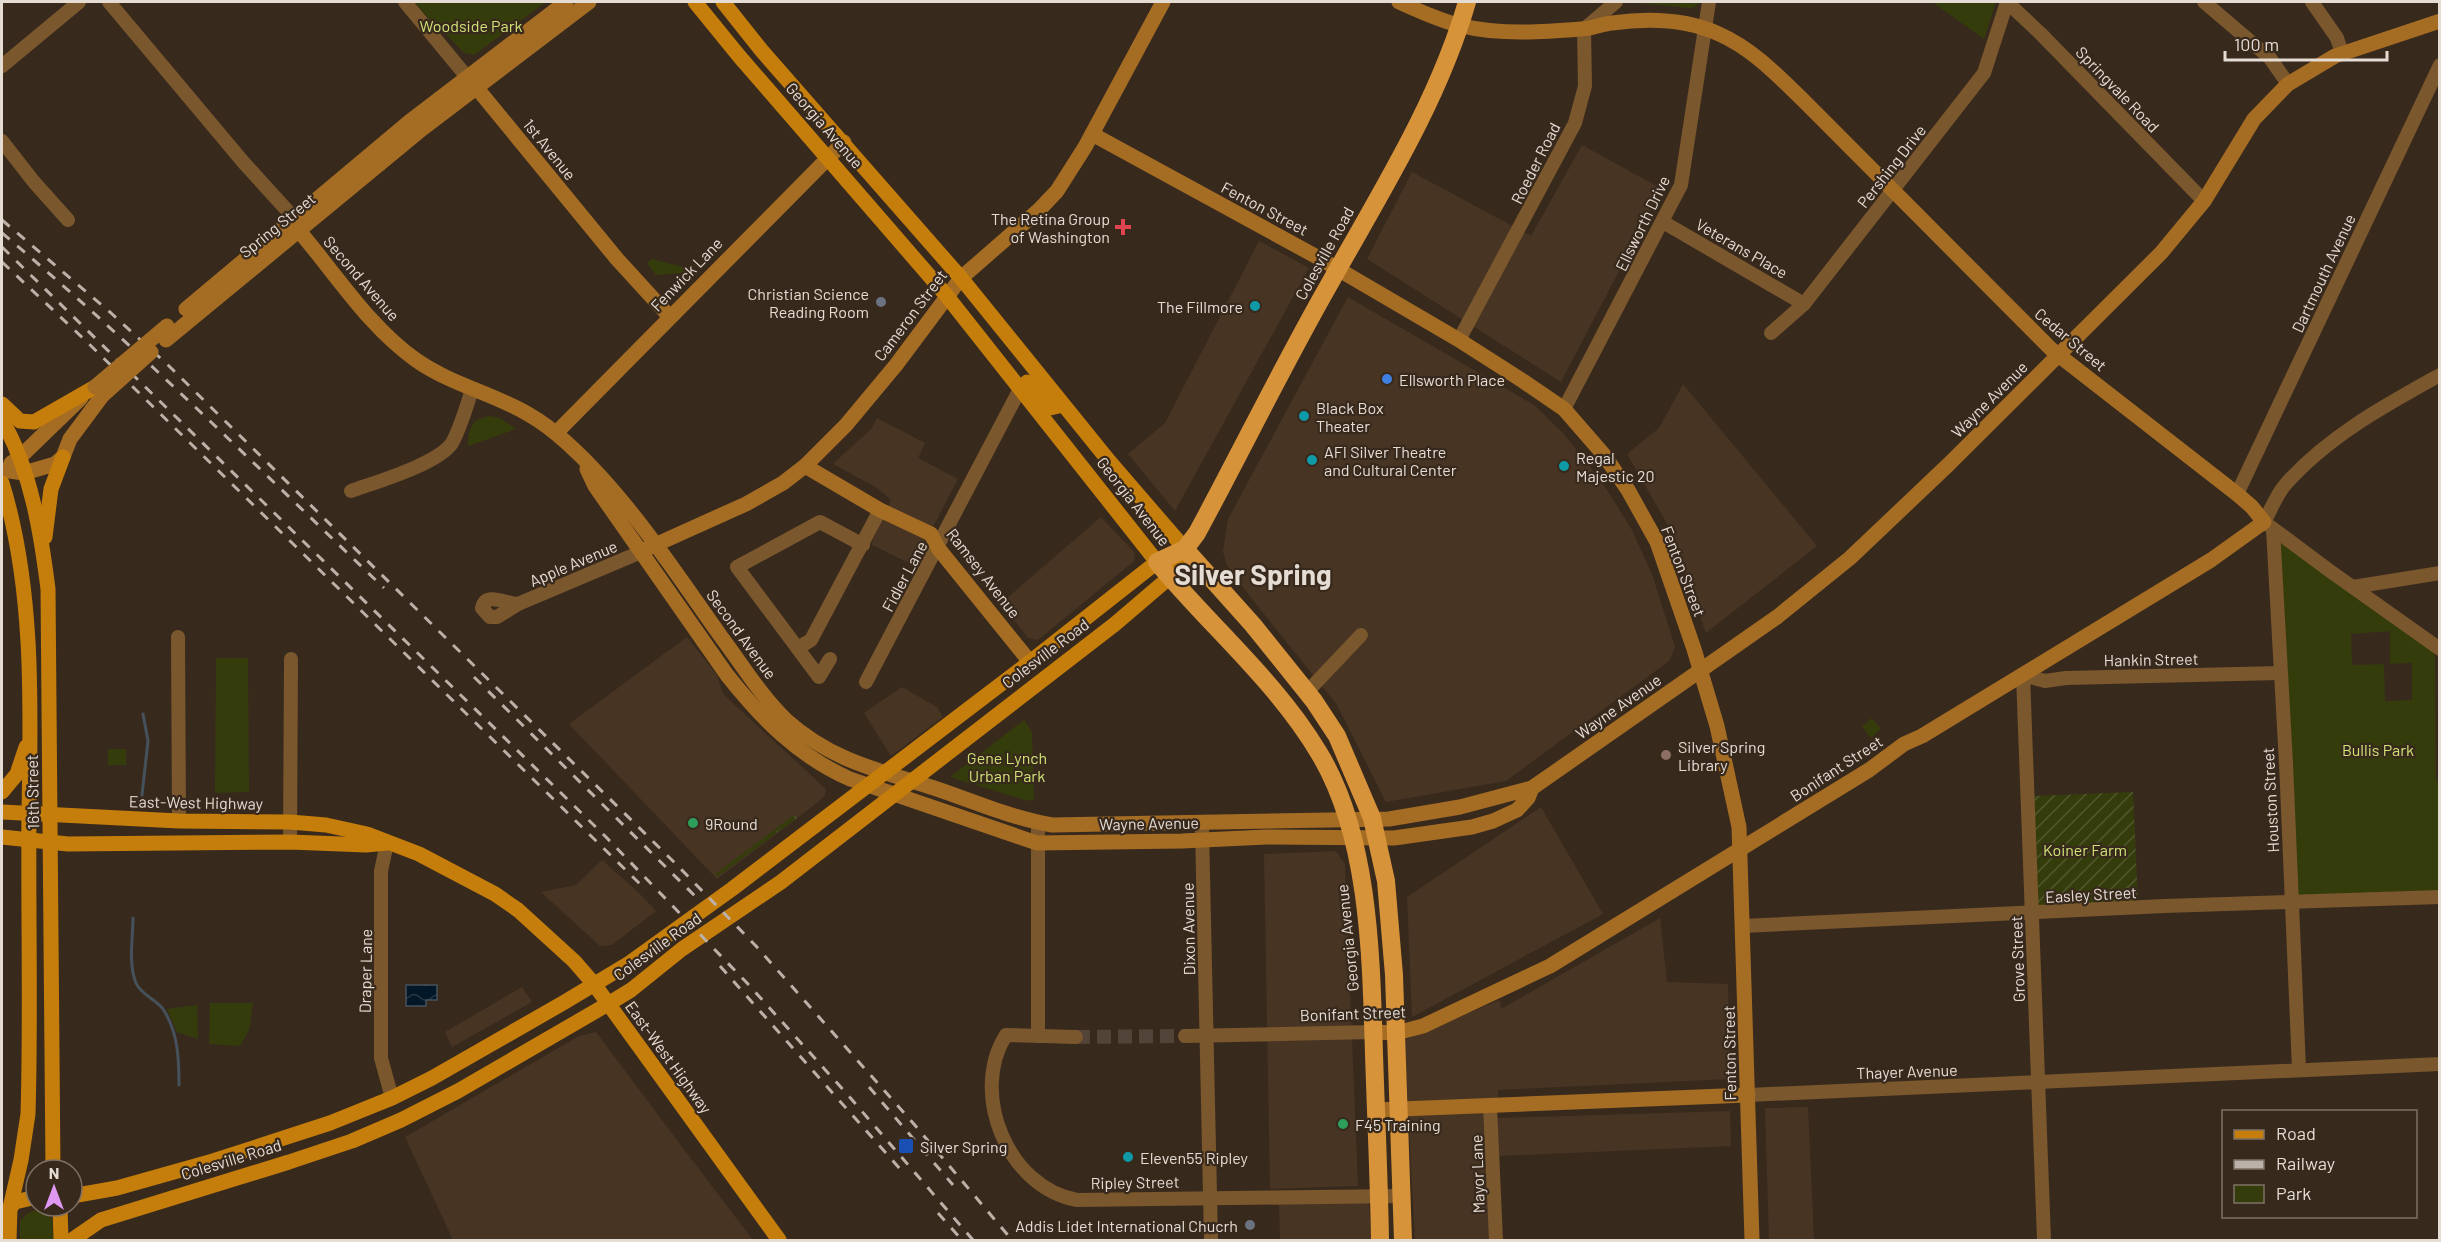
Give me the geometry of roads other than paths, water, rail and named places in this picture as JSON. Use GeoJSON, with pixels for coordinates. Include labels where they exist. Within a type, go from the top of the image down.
{"type":"FeatureCollection","features":[{"type":"Feature","properties":{"kind":"highway","name":"Colesville Road"},"geometry":{"type":"LineString","coordinates":[[1157,562],[1185,549],[1202,525],[1438,85],[1467,2]]}},
{"type":"Feature","properties":{"kind":"highway","name":"Georgia Avenue"},"geometry":{"type":"LineString","coordinates":[[1185,549],[1253,625],[1308,692],[1337,736],[1372,818],[1386,881],[1396,1033],[1403,1240]]}},
{"type":"Feature","properties":{"kind":"highway","name":"Georgia Avenue"},"geometry":{"type":"LineString","coordinates":[[1157,562],[1291,711],[1320,754],[1335,784],[1357,856],[1368,927],[1374,1032],[1380,1240]]}},
{"type":"Feature","properties":{"kind":"main road","name":"Georgia Avenue"},"geometry":{"type":"LineString","coordinates":[[695,2],[946,295],[1157,562]]}},
{"type":"Feature","properties":{"kind":"main road","name":"Georgia Avenue"},"geometry":{"type":"LineString","coordinates":[[723,2],[762,51],[844,141],[961,278],[1063,405],[1185,549]]}},
{"type":"Feature","properties":{"kind":"main road"},"geometry":{"type":"LineString","coordinates":[[993,354],[1010,362],[1050,408],[1063,405]]}},
{"type":"Feature","properties":{"kind":"main road"},"geometry":{"type":"LineString","coordinates":[[2,404],[20,421],[34,422],[98,391]]}},
{"type":"Feature","properties":{"kind":"main road","name":"16th Street"},"geometry":{"type":"LineString","coordinates":[[2,420],[21,466],[43,552],[48,589],[53,1158]]}},
{"type":"Feature","properties":{"kind":"main road"},"geometry":{"type":"LineString","coordinates":[[43,552],[51,489],[63,457]]}},
{"type":"Feature","properties":{"kind":"main road","name":"16th Street"},"geometry":{"type":"LineString","coordinates":[[2,483],[12,517],[23,589],[29,735],[30,841],[28,1114],[23,1151],[10,1208],[9,1240]]}},
{"type":"Feature","properties":{"kind":"main road","name":"Colesville Road"},"geometry":{"type":"LineString","coordinates":[[72,1240],[101,1220],[289,1162],[352,1141],[391,1124],[458,1091],[631,990],[682,949],[781,882],[1115,624],[1170,577],[1185,549]]}},
{"type":"Feature","properties":{"kind":"main road","name":"Colesville Road"},"geometry":{"type":"LineString","coordinates":[[84,1194],[117,1188],[213,1161],[330,1123],[392,1098],[478,1052],[628,964],[732,889],[1030,662],[1157,562]]}},
{"type":"Feature","properties":{"kind":"main road"},"geometry":{"type":"LineString","coordinates":[[2,792],[17,774],[29,735]]}},
{"type":"Feature","properties":{"kind":"main road","name":"East-West Highway"},"geometry":{"type":"LineString","coordinates":[[2,812],[326,825],[357,831],[419,854],[495,894],[518,910],[574,961],[594,984],[779,1240]]}},
{"type":"Feature","properties":{"kind":"main road","name":"East-West Highway"},"geometry":{"type":"LineString","coordinates":[[2,837],[51,843],[290,842],[357,845],[387,843]]}},
{"type":"Feature","properties":{"kind":"main road"},"geometry":{"type":"LineString","coordinates":[[10,1208],[15,1202],[24,1200]]}},
{"type":"Feature","properties":{"kind":"main road"},"geometry":{"type":"LineString","coordinates":[[60,1218],[61,1240]]}},
{"type":"Feature","properties":{"kind":"street"},"geometry":{"type":"LineString","coordinates":[[2,66],[79,2]]}},
{"type":"Feature","properties":{"kind":"street","name":"Second Avenue"},"geometry":{"type":"LineString","coordinates":[[109,2],[244,163],[369,318],[414,359],[436,373],[526,413],[556,433],[597,471],[655,545],[759,690],[785,719],[811,740],[832,752],[864,767],[911,781]]}},
{"type":"Feature","properties":{"kind":"street","name":"1st Avenue"},"geometry":{"type":"LineString","coordinates":[[405,2],[617,259],[670,317]]}},
{"type":"Feature","properties":{"kind":"street","name":"Spring Street"},"geometry":{"type":"LineString","coordinates":[[471,82],[502,52],[566,2]]}},
{"type":"Feature","properties":{"kind":"street","name":"Spring Street"},"geometry":{"type":"LineString","coordinates":[[21,466],[98,391],[293,224],[471,82],[589,2]]}},
{"type":"Feature","properties":{"kind":"street","name":"Cameron Street"},"geometry":{"type":"LineString","coordinates":[[641,552],[746,504],[783,483],[805,466],[846,425],[937,312],[946,295],[961,278],[1050,199],[1068,175],[1163,2]]}},
{"type":"Feature","properties":{"kind":"street"},"geometry":{"type":"LineString","coordinates":[[1399,2],[1436,18],[1480,30],[1515,32],[1584,29],[1637,20],[1663,20],[1705,29]]}},
{"type":"Feature","properties":{"kind":"street"},"geometry":{"type":"LineString","coordinates":[[1584,29],[1616,2]]}},
{"type":"Feature","properties":{"kind":"street","name":"Ellsworth Drive"},"geometry":{"type":"LineString","coordinates":[[1564,409],[1682,185],[1709,2]]}},
{"type":"Feature","properties":{"kind":"street","name":"Pershing Drive"},"geometry":{"type":"LineString","coordinates":[[1771,333],[1804,304],[1984,73],[2007,2]]}},
{"type":"Feature","properties":{"kind":"street","name":"Springvale Road"},"geometry":{"type":"LineString","coordinates":[[2007,2],[2204,201]]}},
{"type":"Feature","properties":{"kind":"street"},"geometry":{"type":"LineString","coordinates":[[2204,2],[2270,58],[2288,84]]}},
{"type":"Feature","properties":{"kind":"street"},"geometry":{"type":"LineString","coordinates":[[2312,2],[2337,38],[2343,52]]}},
{"type":"Feature","properties":{"kind":"street","name":"Wayne Avenue"},"geometry":{"type":"LineString","coordinates":[[911,781],[1038,823],[1052,825],[1389,819],[1431,813],[1532,788],[1777,617],[1850,558],[1949,464],[2161,253],[2204,201],[2254,118],[2288,84],[2314,66],[2343,52],[2439,21]]}},
{"type":"Feature","properties":{"kind":"street","name":"Roeder Road"},"geometry":{"type":"LineString","coordinates":[[1460,340],[1575,123],[1586,86],[1584,29]]}},
{"type":"Feature","properties":{"kind":"street","name":"Cedar Street"},"geometry":{"type":"LineString","coordinates":[[1705,29],[1733,41],[1766,65],[2042,340],[2252,507],[2269,525],[2439,649]]}},
{"type":"Feature","properties":{"kind":"street","name":"Dartmouth Avenue"},"geometry":{"type":"LineString","coordinates":[[2236,494],[2439,65]]}},
{"type":"Feature","properties":{"kind":"street","name":"Fenton Street"},"geometry":{"type":"LineString","coordinates":[[1092,134],[1338,269],[1460,340],[1564,409],[1604,455],[1628,490],[1657,542],[1717,726],[1732,789],[1740,849],[1752,1240]]}},
{"type":"Feature","properties":{"kind":"street"},"geometry":{"type":"LineString","coordinates":[[2,141],[68,220]]}},
{"type":"Feature","properties":{"kind":"street","name":"Fenwick Lane"},"geometry":{"type":"LineString","coordinates":[[556,433],[844,141]]}},
{"type":"Feature","properties":{"kind":"street","name":"Veterans Place"},"geometry":{"type":"LineString","coordinates":[[1663,222],[1804,304]]}},
{"type":"Feature","properties":{"kind":"street","name":"Bonifant Street"},"geometry":{"type":"LineString","coordinates":[[1185,1036],[1396,1033],[1423,1026],[1550,966],[1869,770],[1904,744],[1922,736],[2269,525],[2283,487],[2325,446],[2369,415],[2439,375]]}},
{"type":"Feature","properties":{"kind":"street","name":"Fidler Lane"},"geometry":{"type":"LineString","coordinates":[[866,682],[1020,389]]}},
{"type":"Feature","properties":{"kind":"street"},"geometry":{"type":"LineString","coordinates":[[351,491],[431,460],[444,452],[452,442],[472,390]]}},
{"type":"Feature","properties":{"kind":"street","name":"Spring Street"},"geometry":{"type":"LineString","coordinates":[[63,457],[70,439],[98,391]]}},
{"type":"Feature","properties":{"kind":"street"},"geometry":{"type":"LineString","coordinates":[[2,469],[55,464],[63,457]]}},
{"type":"Feature","properties":{"kind":"street","name":"Second Avenue"},"geometry":{"type":"LineString","coordinates":[[582,459],[595,486],[750,704],[778,733],[802,753],[829,770],[867,785]]}},
{"type":"Feature","properties":{"kind":"street","name":"Ramsey Avenue"},"geometry":{"type":"LineString","coordinates":[[805,466],[880,510],[931,534],[938,548],[1030,662]]}},
{"type":"Feature","properties":{"kind":"street"},"geometry":{"type":"LineString","coordinates":[[798,648],[811,640],[880,510]]}},
{"type":"Feature","properties":{"kind":"street"},"geometry":{"type":"LineString","coordinates":[[830,659],[819,677],[737,567],[820,522],[862,544]]}},
{"type":"Feature","properties":{"kind":"street","name":"Houston Street"},"geometry":{"type":"LineString","coordinates":[[2269,525],[2286,763],[2299,1069]]}},
{"type":"Feature","properties":{"kind":"street","name":"Apple Avenue"},"geometry":{"type":"LineString","coordinates":[[518,604],[641,552]]}},
{"type":"Feature","properties":{"kind":"street"},"geometry":{"type":"LineString","coordinates":[[2353,587],[2439,573]]}},
{"type":"Feature","properties":{"kind":"street"},"geometry":{"type":"LineString","coordinates":[[704,640],[717,630]]}},
{"type":"Feature","properties":{"kind":"street"},"geometry":{"type":"LineString","coordinates":[[1308,692],[1361,635]]}},
{"type":"Feature","properties":{"kind":"street"},"geometry":{"type":"LineString","coordinates":[[178,637],[179,820]]}},
{"type":"Feature","properties":{"kind":"street"},"geometry":{"type":"LineString","coordinates":[[290,842],[291,660]]}},
{"type":"Feature","properties":{"kind":"street","name":"Hankin Street"},"geometry":{"type":"LineString","coordinates":[[2023,675],[2046,681],[2067,678],[2280,673]]}},
{"type":"Feature","properties":{"kind":"street","name":"Grove Street"},"geometry":{"type":"LineString","coordinates":[[2023,675],[2044,1240]]}},
{"type":"Feature","properties":{"kind":"street","name":"Wayne Avenue"},"geometry":{"type":"LineString","coordinates":[[867,785],[1037,843],[1266,837],[1394,838],[1483,825],[1517,810],[1528,798],[1532,788]]}},
{"type":"Feature","properties":{"kind":"street","name":"Dixon Avenue"},"geometry":{"type":"LineString","coordinates":[[1203,822],[1211,1240]]}},
{"type":"Feature","properties":{"kind":"street"},"geometry":{"type":"LineString","coordinates":[[1038,823],[1038,1036],[1076,1037]]}},
{"type":"Feature","properties":{"kind":"street","name":"Draper Lane"},"geometry":{"type":"LineString","coordinates":[[387,843],[381,871],[381,1058],[392,1098]]}},
{"type":"Feature","properties":{"kind":"street","name":"Easley Street"},"geometry":{"type":"LineString","coordinates":[[1743,926],[2164,906],[2439,897]]}},
{"type":"Feature","properties":{"kind":"street","name":"Ripley Street"},"geometry":{"type":"LineString","coordinates":[[1038,1036],[1006,1035],[1000,1044],[994,1065],[992,1086],[999,1128],[1014,1156],[1044,1189],[1056,1195],[1077,1200],[1402,1196]]}},
{"type":"Feature","properties":{"kind":"street","name":"Thayer Avenue"},"geometry":{"type":"LineString","coordinates":[[1376,1110],[2439,1064]]}},
{"type":"Feature","properties":{"kind":"street","name":"Mayor Lane"},"geometry":{"type":"LineString","coordinates":[[1490,1106],[1496,1240]]}},
{"type":"Feature","properties":{"kind":"water"},"geometry":{"type":"Polygon","coordinates":[[[406,985],[437,985],[437,1000],[426,1000],[426,1006],[406,1006],[406,985]]]}},
{"type":"Feature","properties":{"kind":"waterway"},"geometry":{"type":"LineString","coordinates":[[142,795],[148,741],[143,714]]}},
{"type":"Feature","properties":{"kind":"waterway"},"geometry":{"type":"LineString","coordinates":[[133,918],[134,976],[141,991],[163,1009],[172,1027],[178,1055],[179,1085]]}},
{"type":"Feature","properties":{"kind":"tunnel"},"geometry":{"type":"LineString","coordinates":[[1076,1037],[1185,1036]]}},
{"type":"Feature","properties":{"kind":"railway"},"geometry":{"type":"LineString","coordinates":[[2,220],[169,366],[675,863],[756,946],[913,1123],[1012,1240]]}},
{"type":"Feature","properties":{"kind":"railway"},"geometry":{"type":"LineString","coordinates":[[2,233],[148,363],[384,588]]}},
{"type":"Feature","properties":{"kind":"railway"},"geometry":{"type":"LineString","coordinates":[[2,247],[605,836],[748,984],[973,1240]]}},
{"type":"Feature","properties":{"kind":"railway"},"geometry":{"type":"LineString","coordinates":[[2,262],[85,340],[640,884]]}},
{"type":"Feature","properties":{"kind":"railway"},"geometry":{"type":"LineString","coordinates":[[474,677],[695,896]]}},
{"type":"Feature","properties":{"kind":"railway"},"geometry":{"type":"LineString","coordinates":[[720,966],[901,1170]]}},
{"type":"Feature","properties":{"kind":"railway"},"geometry":{"type":"LineString","coordinates":[[869,1087],[953,1185]]}},
{"type":"Feature","properties":{"kind":"railway"},"geometry":{"type":"LineString","coordinates":[[938,1213],[962,1240]]}},
{"type":"Feature","properties":{"kind":"place","name":"The Retina Group of Washington"},"geometry":{"type":"Point","coordinates":[1123,227]}},
{"type":"Feature","properties":{"kind":"place","name":"Christian Science Reading Room"},"geometry":{"type":"Point","coordinates":[881,302]}},
{"type":"Feature","properties":{"kind":"place","name":"The Fillmore"},"geometry":{"type":"Point","coordinates":[1255,306]}},
{"type":"Feature","properties":{"kind":"place","name":"Ellsworth Place"},"geometry":{"type":"Point","coordinates":[1387,379]}},
{"type":"Feature","properties":{"kind":"place","name":"Black Box Theater"},"geometry":{"type":"Point","coordinates":[1304,416]}},
{"type":"Feature","properties":{"kind":"place","name":"AFI Silver Theatre and Cultural Center"},"geometry":{"type":"Point","coordinates":[1312,460]}},
{"type":"Feature","properties":{"kind":"place","name":"Regal Majestic 20"},"geometry":{"type":"Point","coordinates":[1564,466]}},
{"type":"Feature","properties":{"kind":"place","name":"Silver Spring Library"},"geometry":{"type":"Point","coordinates":[1666,755]}},
{"type":"Feature","properties":{"kind":"place","name":"9Round"},"geometry":{"type":"Point","coordinates":[693,823]}},
{"type":"Feature","properties":{"kind":"place","name":"F45 Training"},"geometry":{"type":"Point","coordinates":[1343,1124]}},
{"type":"Feature","properties":{"kind":"place","name":"Silver Spring"},"geometry":{"type":"Point","coordinates":[906,1146]}},
{"type":"Feature","properties":{"kind":"place","name":"Eleven55 Ripley"},"geometry":{"type":"Point","coordinates":[1128,1157]}},
{"type":"Feature","properties":{"kind":"place","name":"Addis Lidet International Chucrh"},"geometry":{"type":"Point","coordinates":[1250,1225]}},
{"type":"Feature","properties":{"kind":"district","name":"Silver Spring"},"geometry":{"type":"Point","coordinates":[1253,574]}},
{"type":"Feature","properties":{"kind":"park label","name":"Woodside Park"},"geometry":{"type":"Point","coordinates":[471,25]}},
{"type":"Feature","properties":{"kind":"park label","name":"Bullis Park"},"geometry":{"type":"Point","coordinates":[2378,749]}},
{"type":"Feature","properties":{"kind":"park label","name":"Gene Lynch Urban Park"},"geometry":{"type":"Point","coordinates":[1007,766]}},
{"type":"Feature","properties":{"kind":"park label","name":"Koiner Farm"},"geometry":{"type":"Point","coordinates":[2085,849]}}]}
